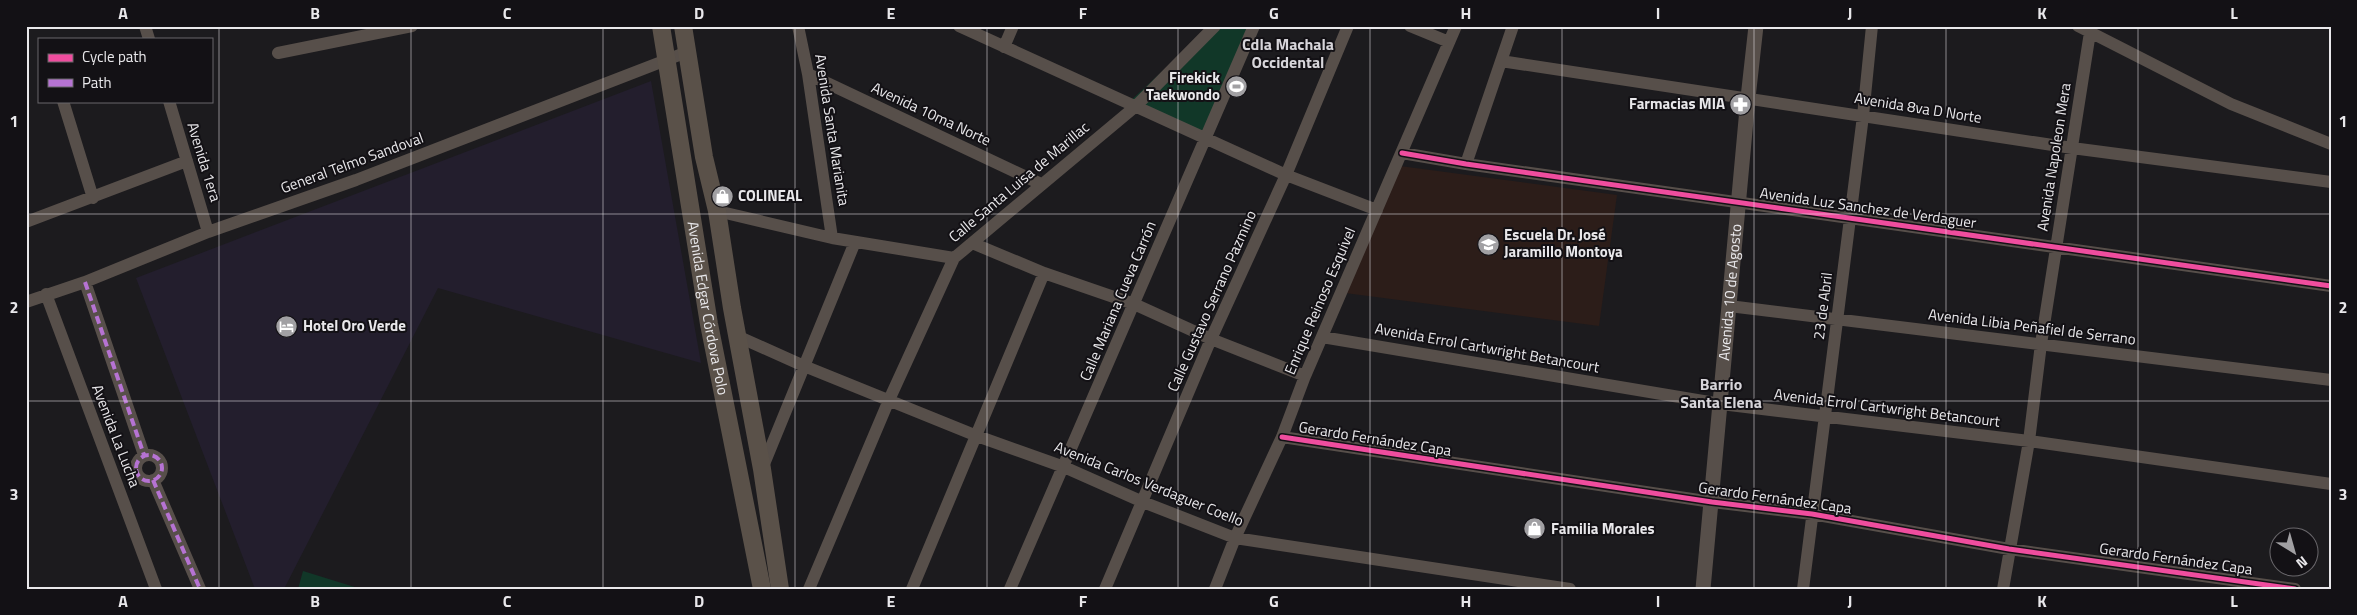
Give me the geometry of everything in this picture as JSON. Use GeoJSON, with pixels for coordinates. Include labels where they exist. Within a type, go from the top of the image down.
{"type":"FeatureCollection","features":[{"type":"Feature","properties":{"kind":"main road","name":"Avenida Edgar Córdova Polo"},"geometry":{"type":"LineString","coordinates":[[661,26],[710,324],[762,589]]}},
{"type":"Feature","properties":{"kind":"main road","name":"Avenida Edgar Córdova Polo"},"geometry":{"type":"LineString","coordinates":[[683,26],[704,156],[717,211],[737,336],[762,469],[780,589]]}},
{"type":"Feature","properties":{"kind":"street"},"geometry":{"type":"LineString","coordinates":[[145,26],[149,38]]}},
{"type":"Feature","properties":{"kind":"street"},"geometry":{"type":"LineString","coordinates":[[278,53],[392,28],[412,26]]}},
{"type":"Feature","properties":{"kind":"street","name":"Avenida Santa Marianita"},"geometry":{"type":"LineString","coordinates":[[798,26],[808,74],[832,238]]}},
{"type":"Feature","properties":{"kind":"street"},"geometry":{"type":"LineString","coordinates":[[959,26],[1286,175],[1377,210]]}},
{"type":"Feature","properties":{"kind":"street"},"geometry":{"type":"LineString","coordinates":[[1004,47],[1013,26]]}},
{"type":"Feature","properties":{"kind":"street","name":"Calle Santa Luisa de Marillac"},"geometry":{"type":"LineString","coordinates":[[717,211],[832,238],[954,258],[1136,106],[1215,26]]}},
{"type":"Feature","properties":{"kind":"street","name":"Calle Mariana Cueva Carrón"},"geometry":{"type":"LineString","coordinates":[[1010,589],[1207,139],[1254,26]]}},
{"type":"Feature","properties":{"kind":"street","name":"Calle Gustavo Serrano Pazmino"},"geometry":{"type":"LineString","coordinates":[[1105,589],[1211,339],[1286,175],[1348,26]]}},
{"type":"Feature","properties":{"kind":"street"},"geometry":{"type":"LineString","coordinates":[[1410,26],[1449,42]]}},
{"type":"Feature","properties":{"kind":"street","name":"Enrique Reinoso Esquivel"},"geometry":{"type":"LineString","coordinates":[[1215,589],[1235,538],[1282,437],[1305,376],[1456,26]]}},
{"type":"Feature","properties":{"kind":"street"},"geometry":{"type":"LineString","coordinates":[[1466,164],[1513,26]]}},
{"type":"Feature","properties":{"kind":"street","name":"Avenida 10 de Agosto"},"geometry":{"type":"LineString","coordinates":[[1703,589],[1756,26]]}},
{"type":"Feature","properties":{"kind":"street","name":"23 de Abril"},"geometry":{"type":"LineString","coordinates":[[1803,589],[1863,116],[1872,26]]}},
{"type":"Feature","properties":{"kind":"street"},"geometry":{"type":"LineString","coordinates":[[2078,26],[2091,29],[2231,104],[2331,144]]}},
{"type":"Feature","properties":{"kind":"street","name":"Avenida Napoleon Mera"},"geometry":{"type":"LineString","coordinates":[[2003,589],[2029,440],[2040,344],[2091,29]]}},
{"type":"Feature","properties":{"kind":"street","name":"General Telmo Sandoval"},"geometry":{"type":"LineString","coordinates":[[26,302],[85,282],[208,232],[356,180],[667,62],[688,52]]}},
{"type":"Feature","properties":{"kind":"street","name":"Avenida 8va D Norte"},"geometry":{"type":"LineString","coordinates":[[1501,61],[2072,148],[2331,182]]}},
{"type":"Feature","properties":{"kind":"street","name":"Avenida 10ma Norte"},"geometry":{"type":"LineString","coordinates":[[808,74],[1041,184]]}},
{"type":"Feature","properties":{"kind":"street"},"geometry":{"type":"LineString","coordinates":[[63,102],[93,198]]}},
{"type":"Feature","properties":{"kind":"street","name":"Avenida 1era"},"geometry":{"type":"LineString","coordinates":[[169,102],[208,232]]}},
{"type":"Feature","properties":{"kind":"street","name":"Avenida Luz Sanchez de Verdaguer"},"geometry":{"type":"LineString","coordinates":[[1402,153],[1466,164],[2331,286]]}},
{"type":"Feature","properties":{"kind":"street"},"geometry":{"type":"LineString","coordinates":[[26,222],[187,161]]}},
{"type":"Feature","properties":{"kind":"street"},"geometry":{"type":"LineString","coordinates":[[762,469],[855,242]]}},
{"type":"Feature","properties":{"kind":"street"},"geometry":{"type":"LineString","coordinates":[[972,243],[1044,273],[1134,304],[1211,339],[1305,376]]}},
{"type":"Feature","properties":{"kind":"street"},"geometry":{"type":"LineString","coordinates":[[809,589],[889,400],[954,258]]}},
{"type":"Feature","properties":{"kind":"street"},"geometry":{"type":"LineString","coordinates":[[912,589],[1044,273]]}},
{"type":"Feature","properties":{"kind":"street"},"geometry":{"type":"LineString","coordinates":[[85,282],[144,455]]}},
{"type":"Feature","properties":{"kind":"street","name":"Avenida La Lucha"},"geometry":{"type":"LineString","coordinates":[[46,294],[156,589]]}},
{"type":"Feature","properties":{"kind":"street","name":"Avenida Libia Peñafiel de Serrano"},"geometry":{"type":"LineString","coordinates":[[1729,306],[2331,380]]}},
{"type":"Feature","properties":{"kind":"street","name":"Avenida Carlos Verdaguer Coello"},"geometry":{"type":"LineString","coordinates":[[737,336],[804,366],[976,436],[1064,467],[1143,502],[1235,538],[1570,589]]}},
{"type":"Feature","properties":{"kind":"street","name":"Avenida Errol Cartwright Betancourt"},"geometry":{"type":"LineString","coordinates":[[1322,337],[1720,404],[1825,418],[2029,440],[2331,484]]}},
{"type":"Feature","properties":{"kind":"street","name":"Gerardo Fernández Capa"},"geometry":{"type":"LineString","coordinates":[[1282,437],[1712,502],[1812,514],[2009,549],[2295,589]]}},
{"type":"Feature","properties":{"kind":"street"},"geometry":{"type":"LineString","coordinates":[[144,455],[137,462],[137,472],[143,479],[153,480]]}},
{"type":"Feature","properties":{"kind":"street"},"geometry":{"type":"LineString","coordinates":[[144,455],[154,456],[161,463],[160,473],[153,480]]}},
{"type":"Feature","properties":{"kind":"street"},"geometry":{"type":"LineString","coordinates":[[153,480],[200,589]]}},
{"type":"Feature","properties":{"kind":"shaded area","name":"Hotel Oro Verde"},"geometry":{"type":"Polygon","coordinates":[[[651,81],[701,363],[438,288],[284,589],[255,589],[136,278],[651,81]]]}},
{"type":"Feature","properties":{"kind":"shaded area","name":"Escuela Dr. José Jaramillo Montoya"},"geometry":{"type":"Polygon","coordinates":[[[1400,166],[1617,195],[1599,326],[1345,293],[1400,166]]]}},
{"type":"Feature","properties":{"kind":"green space"},"geometry":{"type":"Polygon","coordinates":[[[1211,26],[1249,26],[1201,138],[1126,105],[1211,26]]]}},
{"type":"Feature","properties":{"kind":"green space"},"geometry":{"type":"Polygon","coordinates":[[[303,571],[361,589],[298,589],[303,571]]]}},
{"type":"Feature","properties":{"kind":"marked path"},"geometry":{"type":"LineString","coordinates":[[85,282],[144,455]]}},
{"type":"Feature","properties":{"kind":"marked path"},"geometry":{"type":"LineString","coordinates":[[149,455],[158,459],[162,468],[158,477],[149,481],[140,477],[136,468],[140,459],[149,455]]}},
{"type":"Feature","properties":{"kind":"marked path"},"geometry":{"type":"LineString","coordinates":[[153,480],[200,589]]}},
{"type":"Feature","properties":{"kind":"cycle path"},"geometry":{"type":"LineString","coordinates":[[1402,153],[1466,164],[2331,286]]}},
{"type":"Feature","properties":{"kind":"cycle path"},"geometry":{"type":"LineString","coordinates":[[1282,437],[1712,502],[1812,514],[2009,549],[2295,589]]}},
{"type":"Feature","properties":{"kind":"place","name":"Firekick Taekwondo"},"geometry":{"type":"Point","coordinates":[1236,87]}},
{"type":"Feature","properties":{"kind":"place","name":"Farmacias MIA"},"geometry":{"type":"Point","coordinates":[1741,104]}},
{"type":"Feature","properties":{"kind":"place","name":"COLINEAL"},"geometry":{"type":"Point","coordinates":[722,196]}},
{"type":"Feature","properties":{"kind":"place","name":"Escuela Dr. José Jaramillo Montoya"},"geometry":{"type":"Point","coordinates":[1488,244]}},
{"type":"Feature","properties":{"kind":"place","name":"Hotel Oro Verde"},"geometry":{"type":"Point","coordinates":[287,326]}},
{"type":"Feature","properties":{"kind":"place","name":"Familia Morales"},"geometry":{"type":"Point","coordinates":[1535,529]}},
{"type":"Feature","properties":{"kind":"district","name":"Cdla Machala Occidental"},"geometry":{"type":"Point","coordinates":[1288,53]}},
{"type":"Feature","properties":{"kind":"district","name":"Barrio Santa Elena"},"geometry":{"type":"Point","coordinates":[1721,393]}}]}
